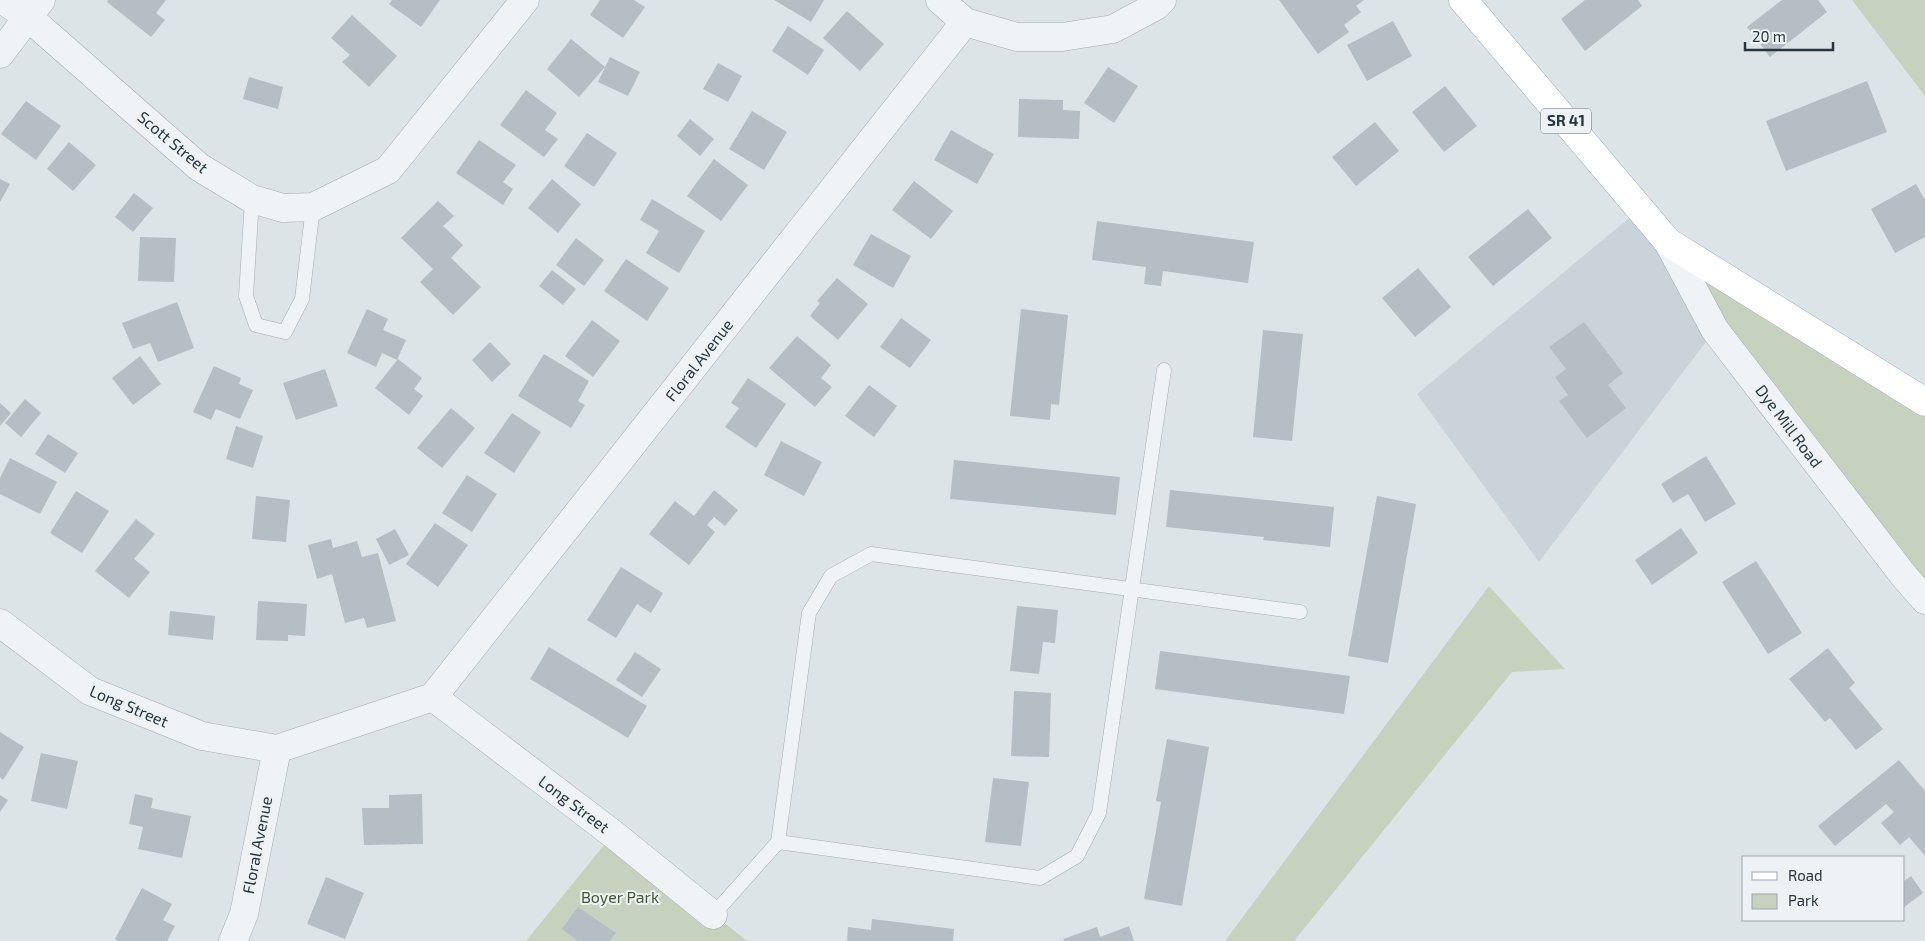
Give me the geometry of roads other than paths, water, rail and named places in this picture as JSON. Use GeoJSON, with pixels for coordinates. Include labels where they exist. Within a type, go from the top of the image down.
{"type":"FeatureCollection","features":[{"type":"Feature","properties":{"kind":"main road","name":"SR 41"},"geometry":{"type":"LineString","coordinates":[[1463,0],[1668,242],[1925,402]]}},
{"type":"Feature","properties":{"kind":"street","name":"Scott Street"},"geometry":{"type":"LineString","coordinates":[[3,0],[35,9],[199,167],[252,199],[283,208],[313,207],[388,170],[525,0]]}},
{"type":"Feature","properties":{"kind":"street"},"geometry":{"type":"LineString","coordinates":[[940,0],[965,22],[1017,37],[1062,37],[1113,29],[1156,6],[1162,0]]}},
{"type":"Feature","properties":{"kind":"street"},"geometry":{"type":"LineString","coordinates":[[0,54],[35,9]]}},
{"type":"Feature","properties":{"kind":"street","name":"Floral Avenue"},"geometry":{"type":"LineString","coordinates":[[433,697],[965,22]]}},
{"type":"Feature","properties":{"kind":"street","name":"Dye Mill Road"},"geometry":{"type":"LineString","coordinates":[[1668,242],[1716,330],[1904,576],[1925,600]]}},
{"type":"Feature","properties":{"kind":"street","name":"Long Street"},"geometry":{"type":"LineString","coordinates":[[0,623],[90,691],[202,736],[277,748]]}},
{"type":"Feature","properties":{"kind":"street"},"geometry":{"type":"LineString","coordinates":[[277,748],[433,697]]}},
{"type":"Feature","properties":{"kind":"street","name":"Long Street"},"geometry":{"type":"LineString","coordinates":[[433,697],[614,834],[713,915]]}},
{"type":"Feature","properties":{"kind":"street","name":"Floral Avenue"},"geometry":{"type":"LineString","coordinates":[[233,941],[244,914],[277,748]]}},
{"type":"Feature","properties":{"kind":"lane"},"geometry":{"type":"LineString","coordinates":[[252,199],[246,296],[256,325],[285,332],[302,299],[313,207]]}},
{"type":"Feature","properties":{"kind":"lane"},"geometry":{"type":"LineString","coordinates":[[778,842],[1040,878],[1078,856],[1100,813],[1164,370]]}},
{"type":"Feature","properties":{"kind":"lane"},"geometry":{"type":"LineString","coordinates":[[713,915],[778,842],[809,613],[831,576],[871,554],[1300,612]]}},
{"type":"Feature","properties":{"kind":"park label","name":"Boyer Park"},"geometry":{"type":"Point","coordinates":[620,897]}}]}
